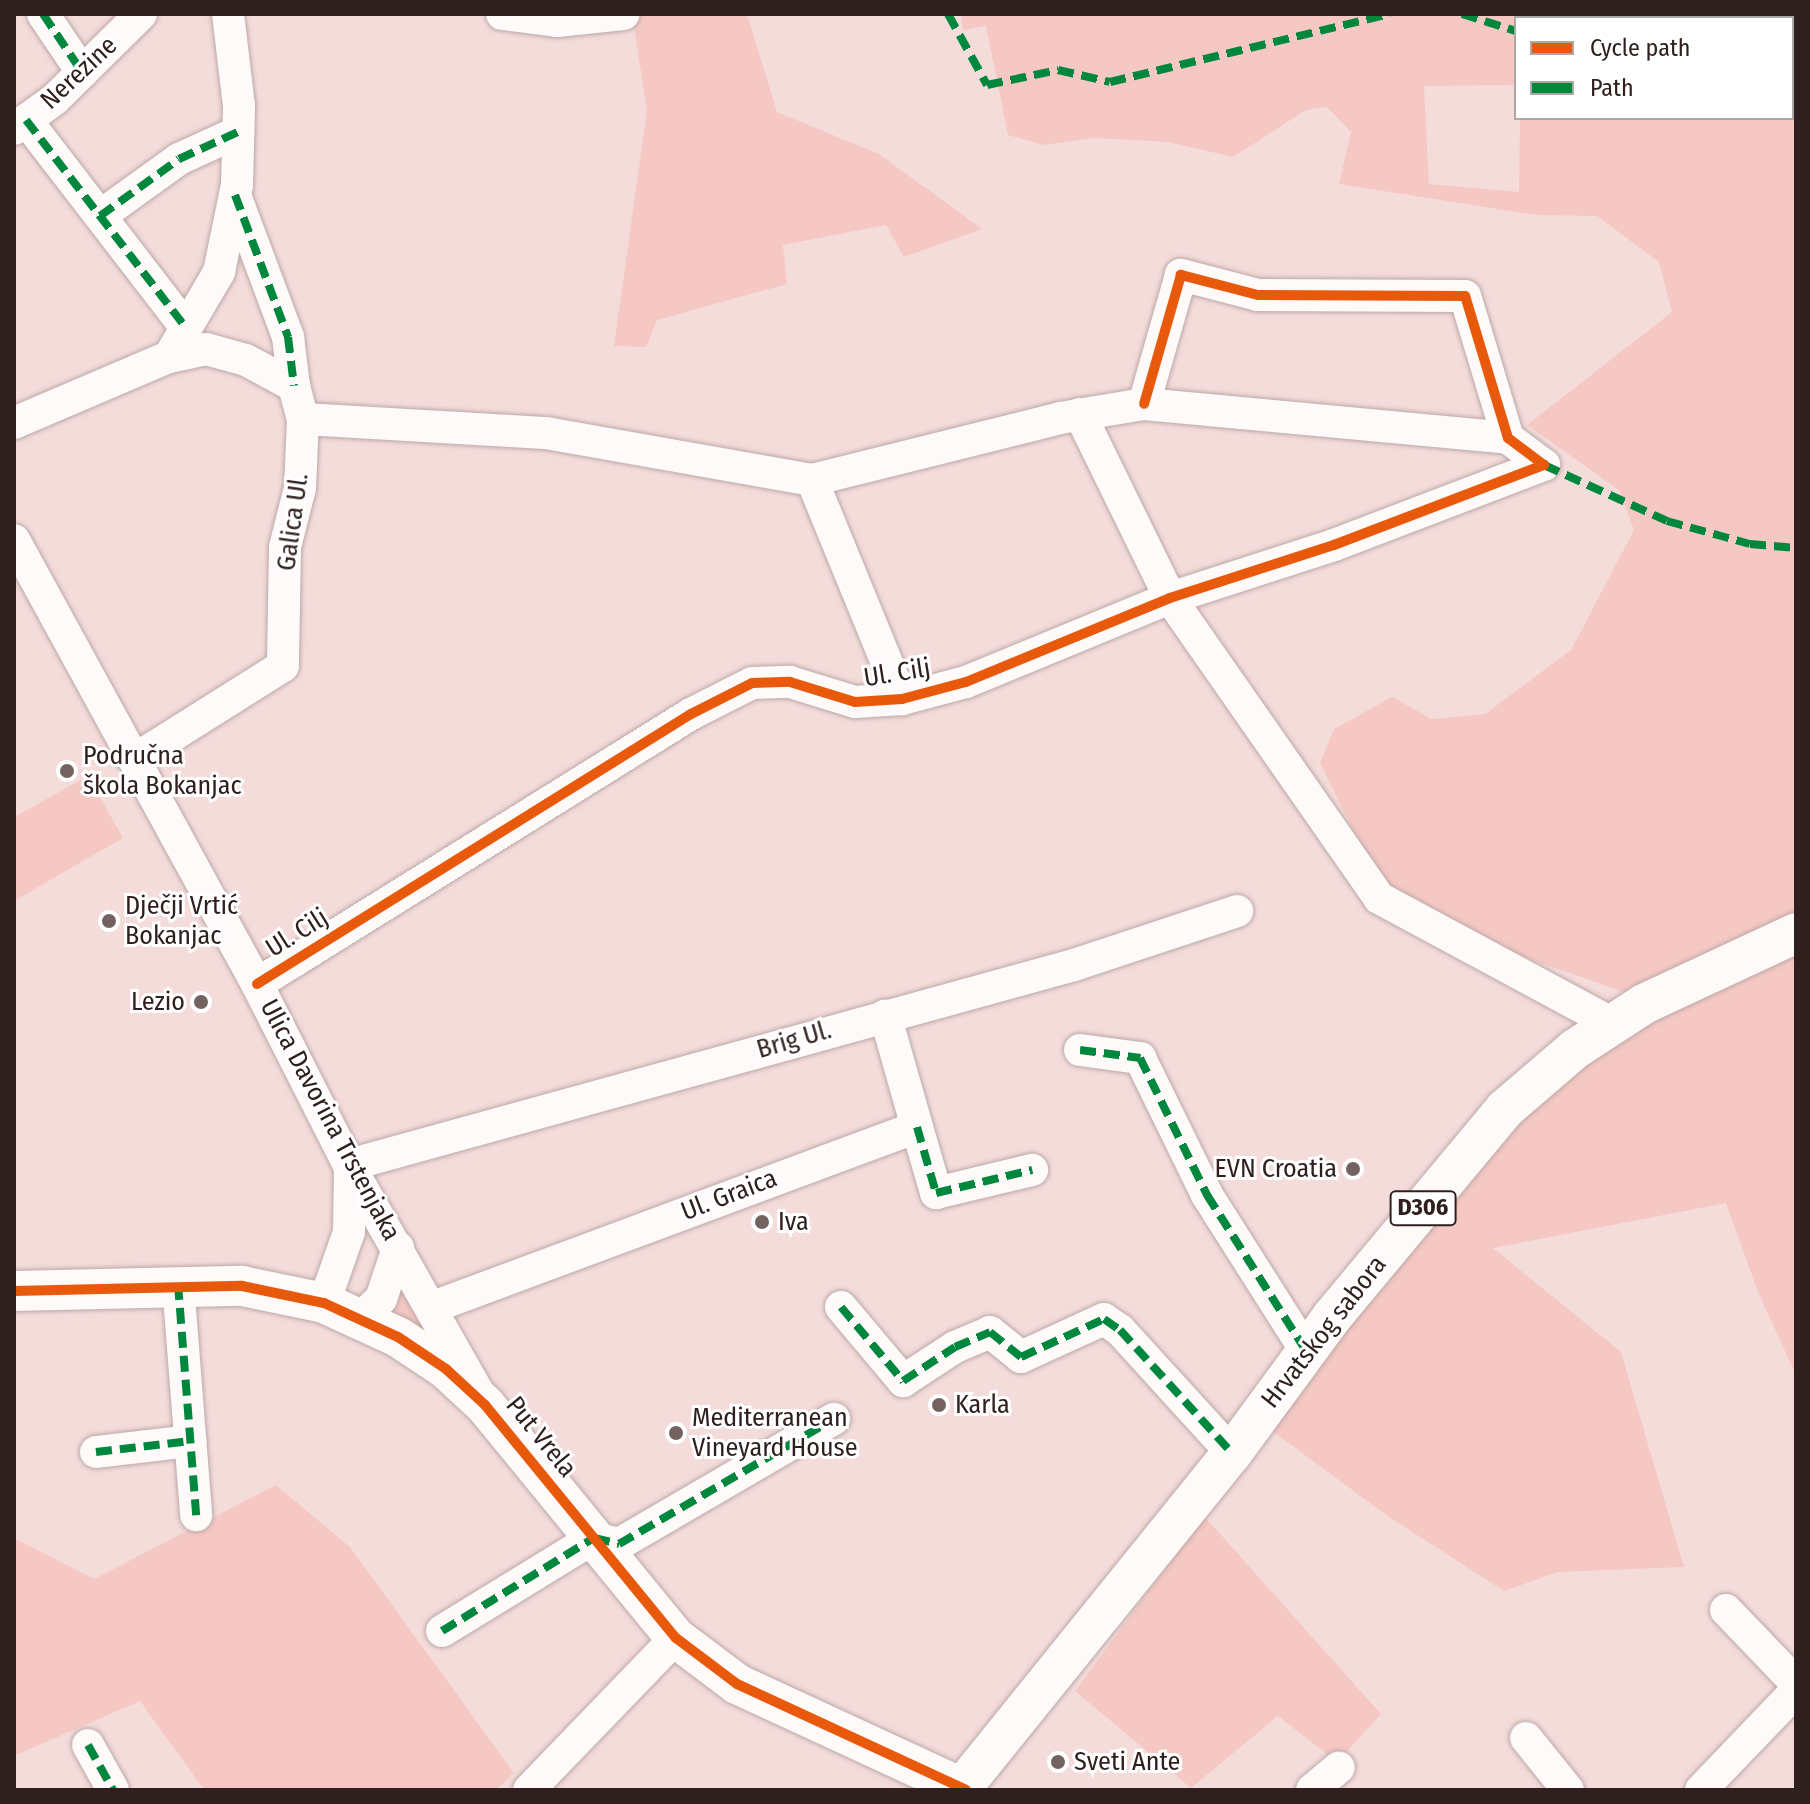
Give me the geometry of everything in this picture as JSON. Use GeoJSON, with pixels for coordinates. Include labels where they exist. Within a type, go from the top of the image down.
{"type":"FeatureCollection","features":[{"type":"Feature","properties":{"kind":"main road","name":"Hrvatskog sabora"},"geometry":{"type":"LineString","coordinates":[[963,1789],[1232,1453],[1306,1351],[1505,1109],[1575,1049],[1613,1024],[1719,966],[1796,933]]}},
{"type":"Feature","properties":{"kind":"main road","name":"Put Vrela"},"geometry":{"type":"LineString","coordinates":[[14,1291],[178,1284],[242,1286],[324,1303],[361,1318],[446,1369],[485,1405],[676,1638],[737,1684],[963,1789]]}},
{"type":"Feature","properties":{"kind":"street"},"geometry":{"type":"LineString","coordinates":[[43,14],[82,72]]}},
{"type":"Feature","properties":{"kind":"street","name":"Nerezine"},"geometry":{"type":"LineString","coordinates":[[20,124],[82,72],[141,14]]}},
{"type":"Feature","properties":{"kind":"street"},"geometry":{"type":"LineString","coordinates":[[169,357],[219,272],[235,195],[238,132],[228,14]]}},
{"type":"Feature","properties":{"kind":"street"},"geometry":{"type":"LineString","coordinates":[[502,14],[557,21],[624,14]]}},
{"type":"Feature","properties":{"kind":"street"},"geometry":{"type":"LineString","coordinates":[[20,124],[100,216],[186,328]]}},
{"type":"Feature","properties":{"kind":"street"},"geometry":{"type":"LineString","coordinates":[[100,216],[179,159],[238,132]]}},
{"type":"Feature","properties":{"kind":"street","name":"Galica Ul."},"geometry":{"type":"LineString","coordinates":[[134,760],[283,666],[285,547],[300,488],[303,419],[294,386],[288,337],[235,195]]}},
{"type":"Feature","properties":{"kind":"street"},"geometry":{"type":"LineString","coordinates":[[303,419],[546,433],[812,480],[1080,414],[1144,404],[1508,438],[1465,296],[1258,295],[1181,275],[1144,404]]}},
{"type":"Feature","properties":{"kind":"street"},"geometry":{"type":"LineString","coordinates":[[14,423],[169,357],[206,349],[246,360],[294,386]]}},
{"type":"Feature","properties":{"kind":"street"},"geometry":{"type":"LineString","coordinates":[[1080,414],[1170,598],[1379,898],[1613,1024]]}},
{"type":"Feature","properties":{"kind":"street","name":"Ul. Cilj"},"geometry":{"type":"LineString","coordinates":[[257,984],[691,714],[752,683],[790,682],[855,702],[902,699],[966,682],[1170,598],[1334,545],[1544,465],[1508,438]]}},
{"type":"Feature","properties":{"kind":"street"},"geometry":{"type":"LineString","coordinates":[[812,480],[902,699]]}},
{"type":"Feature","properties":{"kind":"street","name":"Ulica Davorina Trstenjaka"},"geometry":{"type":"LineString","coordinates":[[14,540],[27,585],[134,760],[257,984],[349,1165],[433,1307],[485,1405]]}},
{"type":"Feature","properties":{"kind":"street","name":"Brig Ul."},"geometry":{"type":"LineString","coordinates":[[349,1165],[1074,965],[1237,911]]}},
{"type":"Feature","properties":{"kind":"street"},"geometry":{"type":"LineString","coordinates":[[885,1015],[936,1193],[1032,1170]]}},
{"type":"Feature","properties":{"kind":"street"},"geometry":{"type":"LineString","coordinates":[[1080,1050],[1140,1058],[1207,1195],[1306,1351]]}},
{"type":"Feature","properties":{"kind":"street","name":"Ul. Graica"},"geometry":{"type":"LineString","coordinates":[[433,1307],[917,1127]]}},
{"type":"Feature","properties":{"kind":"street"},"geometry":{"type":"LineString","coordinates":[[324,1303],[349,1232],[349,1165]]}},
{"type":"Feature","properties":{"kind":"street"},"geometry":{"type":"LineString","coordinates":[[361,1318],[381,1299],[398,1248]]}},
{"type":"Feature","properties":{"kind":"street"},"geometry":{"type":"LineString","coordinates":[[178,1284],[196,1515]]}},
{"type":"Feature","properties":{"kind":"street"},"geometry":{"type":"LineString","coordinates":[[841,1307],[903,1381],[955,1347],[990,1332],[1021,1357],[1104,1319],[1120,1330],[1232,1453]]}},
{"type":"Feature","properties":{"kind":"street"},"geometry":{"type":"LineString","coordinates":[[442,1631],[594,1538],[619,1544],[834,1419]]}},
{"type":"Feature","properties":{"kind":"street"},"geometry":{"type":"LineString","coordinates":[[96,1452],[190,1441]]}},
{"type":"Feature","properties":{"kind":"street"},"geometry":{"type":"LineString","coordinates":[[1726,1610],[1796,1683]]}},
{"type":"Feature","properties":{"kind":"street"},"geometry":{"type":"LineString","coordinates":[[529,1790],[676,1638]]}},
{"type":"Feature","properties":{"kind":"street"},"geometry":{"type":"LineString","coordinates":[[1701,1790],[1796,1691]]}},
{"type":"Feature","properties":{"kind":"street"},"geometry":{"type":"LineString","coordinates":[[1526,1738],[1568,1790]]}},
{"type":"Feature","properties":{"kind":"street"},"geometry":{"type":"LineString","coordinates":[[88,1745],[113,1790]]}},
{"type":"Feature","properties":{"kind":"street"},"geometry":{"type":"LineString","coordinates":[[1312,1790],[1339,1767]]}},
{"type":"Feature","properties":{"kind":"shaded area"},"geometry":{"type":"Polygon","coordinates":[[[632,14],[747,14],[777,112],[879,154],[982,229],[904,257],[886,225],[783,245],[787,284],[657,320],[646,347],[614,346],[647,111],[632,14]]]}},
{"type":"Feature","properties":{"kind":"shaded area"},"geometry":{"type":"Polygon","coordinates":[[[961,14],[1796,14],[1796,1375],[1758,1292],[1726,1203],[1493,1248],[1621,1352],[1684,1567],[1558,1572],[1504,1591],[1386,1515],[1256,1419],[1331,1318],[1639,997],[1415,920],[1374,873],[1320,763],[1334,729],[1392,697],[1432,719],[1485,714],[1571,650],[1634,530],[1619,490],[1527,425],[1672,312],[1659,262],[1597,216],[1536,215],[1339,184],[1351,132],[1327,107],[1306,110],[1233,157],[1168,142],[1094,138],[1044,145],[1008,135],[986,26],[963,30],[961,14]]]}},
{"type":"Feature","properties":{"kind":"shaded area"},"geometry":{"type":"Polygon","coordinates":[[[88,776],[123,838],[14,901],[14,817],[88,776]]]}},
{"type":"Feature","properties":{"kind":"shaded area"},"geometry":{"type":"Polygon","coordinates":[[[405,1278],[448,1351],[380,1313],[405,1278]]]}},
{"type":"Feature","properties":{"kind":"shaded area"},"geometry":{"type":"Polygon","coordinates":[[[276,1485],[350,1547],[514,1773],[496,1790],[204,1790],[140,1701],[14,1756],[14,1538],[94,1579],[276,1485]]]}},
{"type":"Feature","properties":{"kind":"shaded area"},"geometry":{"type":"Polygon","coordinates":[[[1204,1516],[1381,1714],[1337,1762],[1278,1716],[1191,1788],[1075,1691],[1204,1516]]]}},
{"type":"Feature","properties":{"kind":"marked path"},"geometry":{"type":"LineString","coordinates":[[43,14],[82,72]]}},
{"type":"Feature","properties":{"kind":"marked path"},"geometry":{"type":"LineString","coordinates":[[948,14],[987,85],[1058,70],[1110,82],[1390,14]]}},
{"type":"Feature","properties":{"kind":"marked path"},"geometry":{"type":"LineString","coordinates":[[1462,14],[1514,30]]}},
{"type":"Feature","properties":{"kind":"marked path"},"geometry":{"type":"LineString","coordinates":[[26,120],[186,328]]}},
{"type":"Feature","properties":{"kind":"marked path"},"geometry":{"type":"LineString","coordinates":[[100,216],[179,159],[238,132]]}},
{"type":"Feature","properties":{"kind":"marked path"},"geometry":{"type":"LineString","coordinates":[[235,195],[288,337],[294,386]]}},
{"type":"Feature","properties":{"kind":"marked path"},"geometry":{"type":"LineString","coordinates":[[1544,465],[1667,521],[1750,544],[1796,548]]}},
{"type":"Feature","properties":{"kind":"marked path"},"geometry":{"type":"LineString","coordinates":[[1080,1050],[1140,1058],[1207,1195],[1306,1351]]}},
{"type":"Feature","properties":{"kind":"marked path"},"geometry":{"type":"LineString","coordinates":[[917,1127],[936,1193],[1032,1170]]}},
{"type":"Feature","properties":{"kind":"marked path"},"geometry":{"type":"LineString","coordinates":[[178,1284],[196,1515]]}},
{"type":"Feature","properties":{"kind":"marked path"},"geometry":{"type":"LineString","coordinates":[[841,1307],[903,1381],[955,1347],[990,1332],[1021,1357],[1104,1319],[1120,1330],[1232,1453]]}},
{"type":"Feature","properties":{"kind":"marked path"},"geometry":{"type":"LineString","coordinates":[[442,1631],[594,1538],[619,1544],[834,1419]]}},
{"type":"Feature","properties":{"kind":"marked path"},"geometry":{"type":"LineString","coordinates":[[96,1452],[190,1441]]}},
{"type":"Feature","properties":{"kind":"marked path"},"geometry":{"type":"LineString","coordinates":[[88,1745],[113,1790]]}},
{"type":"Feature","properties":{"kind":"cycle path"},"geometry":{"type":"LineString","coordinates":[[257,984],[691,714],[752,683],[790,682],[855,702],[902,699],[966,682],[1170,598],[1334,545],[1544,465],[1508,438],[1465,296],[1258,295],[1181,275],[1144,404]]}},
{"type":"Feature","properties":{"kind":"cycle path"},"geometry":{"type":"LineString","coordinates":[[14,1291],[242,1286],[324,1303],[398,1337],[446,1369],[485,1405],[676,1638],[737,1684],[966,1790]]}},
{"type":"Feature","properties":{"kind":"place","name":"Područna škola Bokanjac"},"geometry":{"type":"Point","coordinates":[67,771]}},
{"type":"Feature","properties":{"kind":"place","name":"Dječji Vrtić Bokanjac"},"geometry":{"type":"Point","coordinates":[109,921]}},
{"type":"Feature","properties":{"kind":"place","name":"Lezio"},"geometry":{"type":"Point","coordinates":[201,1002]}},
{"type":"Feature","properties":{"kind":"place","name":"EVN Croatia"},"geometry":{"type":"Point","coordinates":[1353,1169]}},
{"type":"Feature","properties":{"kind":"place","name":"Iva"},"geometry":{"type":"Point","coordinates":[762,1222]}},
{"type":"Feature","properties":{"kind":"place","name":"Karla"},"geometry":{"type":"Point","coordinates":[939,1405]}},
{"type":"Feature","properties":{"kind":"place","name":"Mediterranean Vineyard House"},"geometry":{"type":"Point","coordinates":[676,1433]}},
{"type":"Feature","properties":{"kind":"place","name":"Sveti Ante"},"geometry":{"type":"Point","coordinates":[1058,1762]}}]}
